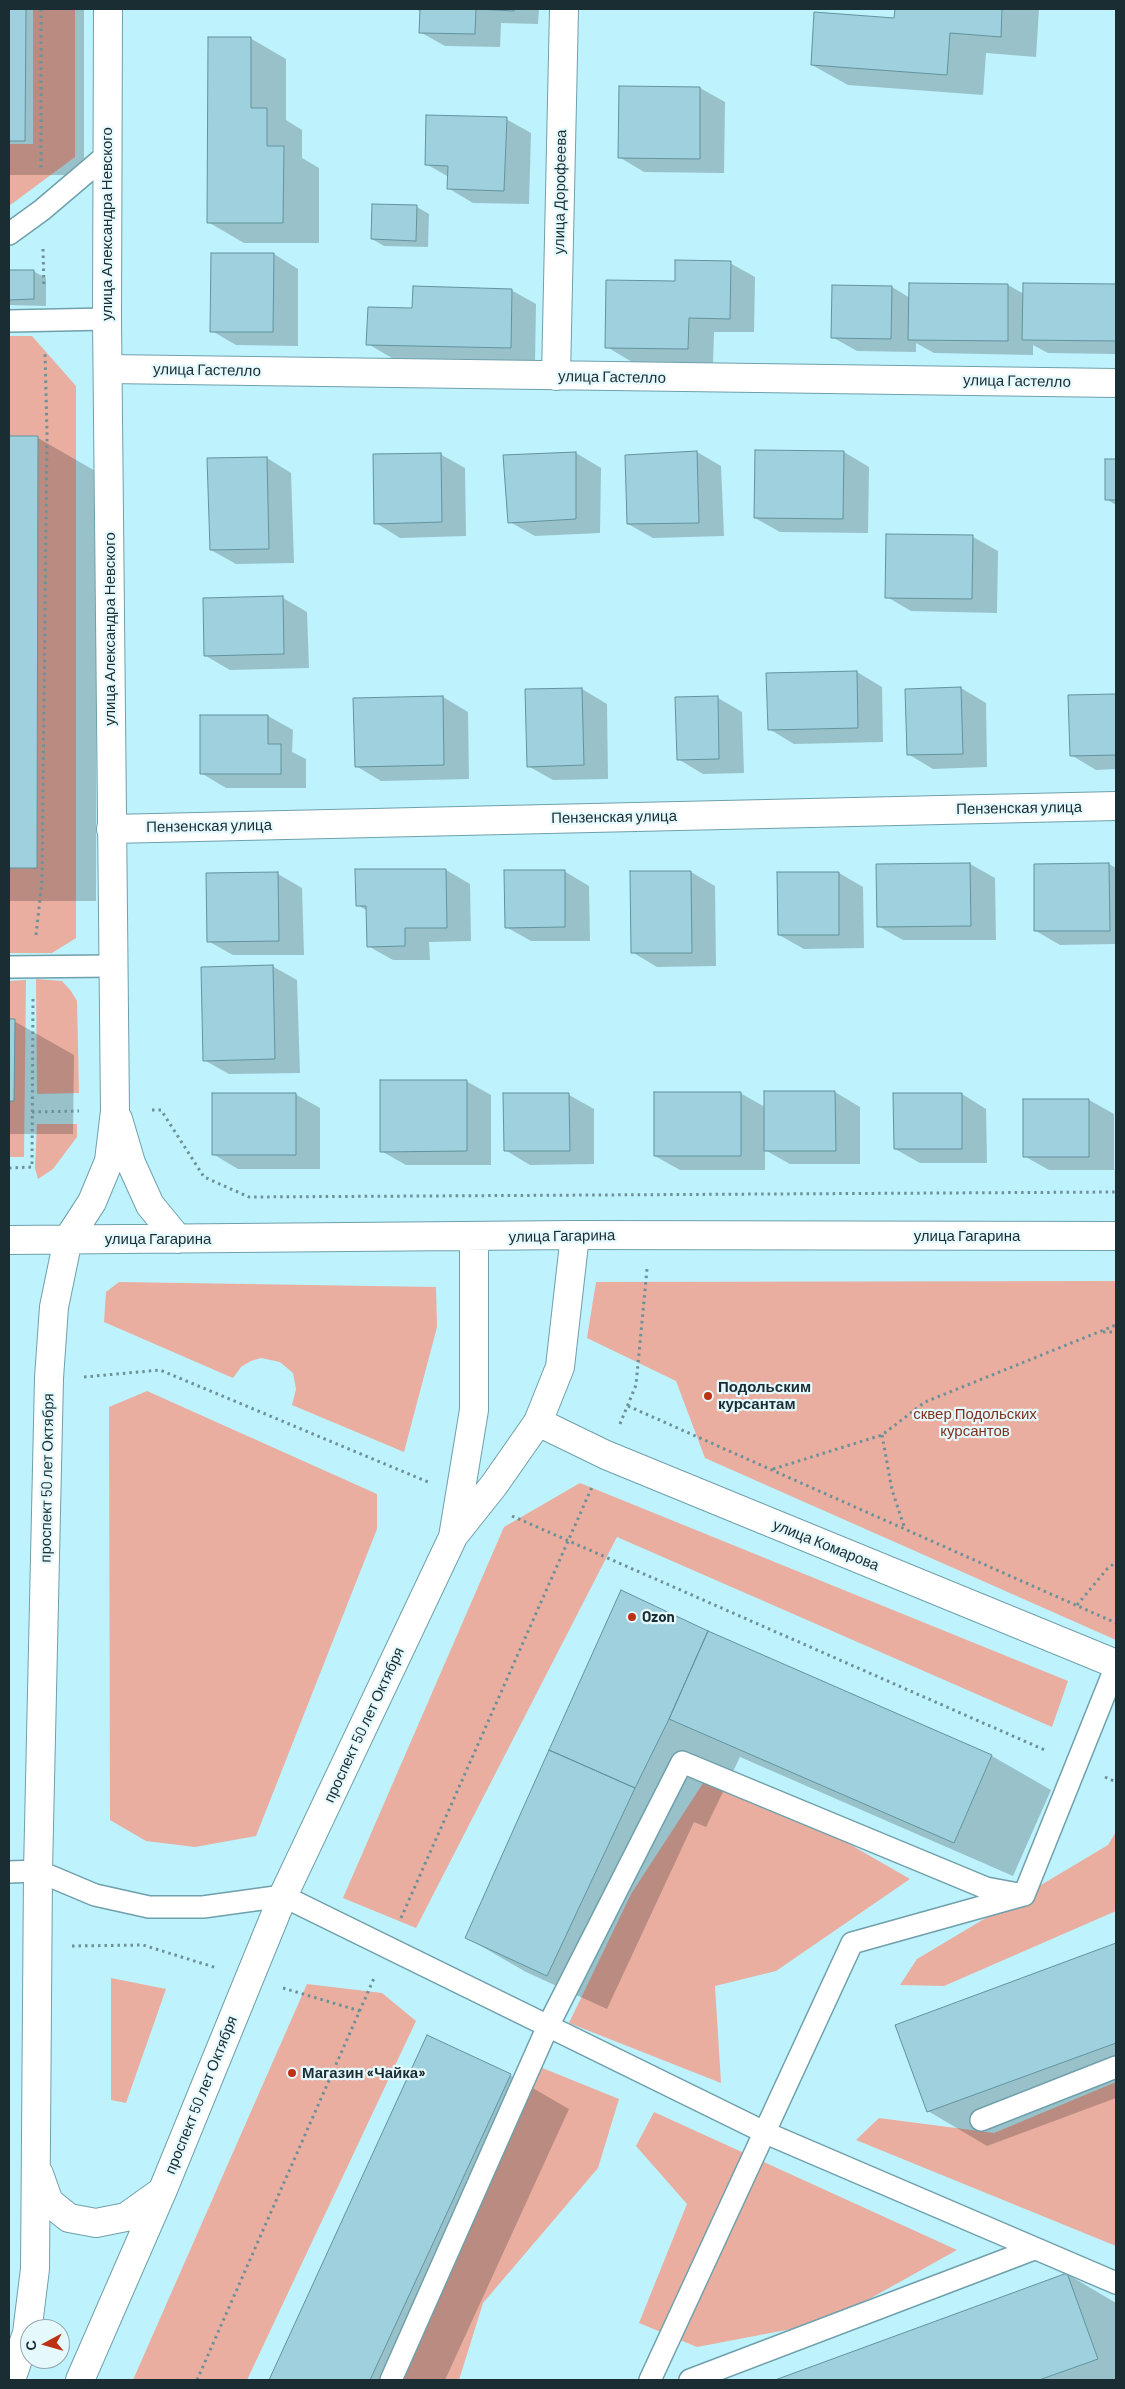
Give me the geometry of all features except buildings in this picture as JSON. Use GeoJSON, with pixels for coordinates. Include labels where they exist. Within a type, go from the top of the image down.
{"type":"FeatureCollection","features":[{"type":"Feature","properties":{"kind":"main road","name":"улица Александра Невского"},"geometry":{"type":"LineString","coordinates":[[68,1239],[92,1202],[109,1161],[115,1111],[107,319],[108,9]]}},
{"type":"Feature","properties":{"kind":"main road","name":"улица Дорофеева"},"geometry":{"type":"LineString","coordinates":[[556,376],[564,9]]}},
{"type":"Feature","properties":{"kind":"main road","name":"улица Гастелло"},"geometry":{"type":"LineString","coordinates":[[108,369],[1116,382]]}},
{"type":"Feature","properties":{"kind":"main road","name":"Пензенская улица"},"geometry":{"type":"LineString","coordinates":[[111,829],[1116,806]]}},
{"type":"Feature","properties":{"kind":"main road"},"geometry":{"type":"LineString","coordinates":[[115,1111],[132,1163],[150,1205],[178,1239]]}},
{"type":"Feature","properties":{"kind":"main road"},"geometry":{"type":"LineString","coordinates":[[471,1498],[538,1422],[560,1367],[574,1235]]}},
{"type":"Feature","properties":{"kind":"main road","name":"улица Гагарина"},"geometry":{"type":"LineString","coordinates":[[9,1240],[574,1235],[1116,1236]]}},
{"type":"Feature","properties":{"kind":"main road","name":"проспект 50 лет Октября"},"geometry":{"type":"LineString","coordinates":[[80,2380],[162,2192],[283,1896],[471,1498],[474,1410],[474,1237]]}},
{"type":"Feature","properties":{"kind":"main road","name":"проспект 50 лет Октября"},"geometry":{"type":"LineString","coordinates":[[11,2380],[27,2334],[35,2269],[38,1871],[49,1378],[54,1307],[68,1239]]}},
{"type":"Feature","properties":{"kind":"main road","name":"улица Комарова"},"geometry":{"type":"LineString","coordinates":[[538,1422],[606,1455],[1116,1665]]}},
{"type":"Feature","properties":{"kind":"main road","name":"проспект 50 лет Октября"},"geometry":{"type":"LineString","coordinates":[[36,2168],[50,2202],[70,2218],[96,2223],[126,2217],[162,2192]]}},
{"type":"Feature","properties":{"kind":"lane"},"geometry":{"type":"LineString","coordinates":[[9,234],[42,210],[108,154]]}},
{"type":"Feature","properties":{"kind":"lane"},"geometry":{"type":"LineString","coordinates":[[9,321],[107,319]]}},
{"type":"Feature","properties":{"kind":"lane"},"geometry":{"type":"LineString","coordinates":[[9,966],[113,966]]}},
{"type":"Feature","properties":{"kind":"lane"},"geometry":{"type":"LineString","coordinates":[[1024,1895],[1116,1665]]}},
{"type":"Feature","properties":{"kind":"lane"},"geometry":{"type":"LineString","coordinates":[[391,2380],[548,2026],[682,1762],[986,1888],[1024,1895]]}},
{"type":"Feature","properties":{"kind":"lane"},"geometry":{"type":"LineString","coordinates":[[9,1872],[38,1871],[94,1895],[149,1907],[203,1907],[283,1896],[766,2133],[1034,2250],[1116,2283]]}},
{"type":"Feature","properties":{"kind":"lane"},"geometry":{"type":"LineString","coordinates":[[650,2380],[766,2133],[852,1943],[1024,1895]]}},
{"type":"Feature","properties":{"kind":"lane"},"geometry":{"type":"LineString","coordinates":[[981,2120],[1116,2068]]}},
{"type":"Feature","properties":{"kind":"lane"},"geometry":{"type":"LineString","coordinates":[[690,2380],[1034,2250]]}},
{"type":"Feature","properties":{"kind":"path"},"geometry":{"type":"LineString","coordinates":[[9,1168],[32,1167],[33,966],[42,881],[47,435],[42,210],[41,9]]}},
{"type":"Feature","properties":{"kind":"path"},"geometry":{"type":"LineString","coordinates":[[160,1110],[204,1177],[249,1197],[1116,1192]]}},
{"type":"Feature","properties":{"kind":"path"},"geometry":{"type":"LineString","coordinates":[[196,2380],[636,1386],[650,1235]]}},
{"type":"Feature","properties":{"kind":"path"},"geometry":{"type":"LineString","coordinates":[[772,1470],[882,1435],[925,1402],[1116,1325]]}},
{"type":"Feature","properties":{"kind":"path"},"geometry":{"type":"LineString","coordinates":[[1100,1332],[1116,1332]]}},
{"type":"Feature","properties":{"kind":"path"},"geometry":{"type":"LineString","coordinates":[[49,1378],[73,1378],[160,1370],[396,1470],[471,1498],[1116,1782]]}},
{"type":"Feature","properties":{"kind":"path"},"geometry":{"type":"LineString","coordinates":[[628,1406],[1116,1623]]}},
{"type":"Feature","properties":{"kind":"path"},"geometry":{"type":"LineString","coordinates":[[882,1435],[892,1490],[905,1529]]}},
{"type":"Feature","properties":{"kind":"path"},"geometry":{"type":"LineString","coordinates":[[1077,1605],[1116,1562]]}},
{"type":"Feature","properties":{"kind":"path"},"geometry":{"type":"LineString","coordinates":[[38,1946],[143,1945],[360,2011]]}},
{"type":"Feature","properties":{"kind":"green space"},"geometry":{"type":"Polygon","coordinates":[[[33,9],[75,9],[75,157],[9,206],[9,144],[33,144],[33,9]]]}},
{"type":"Feature","properties":{"kind":"green space"},"geometry":{"type":"Polygon","coordinates":[[[9,336],[32,336],[76,386],[76,938],[52,953],[9,953],[9,336]]]}},
{"type":"Feature","properties":{"kind":"green space"},"geometry":{"type":"Polygon","coordinates":[[[36,979],[62,981],[77,1001],[79,1093],[37,1094],[36,979]]]}},
{"type":"Feature","properties":{"kind":"green space"},"geometry":{"type":"Polygon","coordinates":[[[26,980],[24,1157],[9,1157],[9,981],[26,980]]]}},
{"type":"Feature","properties":{"kind":"green space"},"geometry":{"type":"Polygon","coordinates":[[[37,1124],[77,1124],[77,1137],[53,1169],[38,1179],[35,1168],[37,1124]]]}},
{"type":"Feature","properties":{"kind":"green space","name":"сквер Подольских курсантов"},"geometry":{"type":"Polygon","coordinates":[[[1116,1281],[1116,1640],[705,1458],[676,1381],[587,1338],[596,1282],[1116,1281]]]}},
{"type":"Feature","properties":{"kind":"green space"},"geometry":{"type":"Polygon","coordinates":[[[119,1282],[436,1287],[437,1327],[404,1452],[292,1405],[296,1389],[293,1373],[280,1362],[261,1358],[251,1361],[241,1367],[233,1378],[104,1322],[106,1292],[119,1282]]]}},
{"type":"Feature","properties":{"kind":"green space"},"geometry":{"type":"Polygon","coordinates":[[[147,1391],[377,1494],[377,1529],[256,1836],[195,1847],[146,1841],[110,1820],[109,1407],[147,1391]]]}},
{"type":"Feature","properties":{"kind":"green space"},"geometry":{"type":"Polygon","coordinates":[[[580,1483],[1068,1681],[1052,1727],[617,1537],[416,1928],[343,1898],[504,1527],[580,1483]]]}},
{"type":"Feature","properties":{"kind":"green space"},"geometry":{"type":"Polygon","coordinates":[[[709,1774],[825,1830],[910,1879],[776,1971],[715,1986],[721,2083],[569,2023],[631,1894],[709,1774]]]}},
{"type":"Feature","properties":{"kind":"green space"},"geometry":{"type":"Polygon","coordinates":[[[1116,1832],[1116,1911],[944,1986],[900,1985],[917,1959],[1108,1845],[1116,1832]]]}},
{"type":"Feature","properties":{"kind":"green space"},"geometry":{"type":"Polygon","coordinates":[[[111,1978],[166,1989],[126,2103],[111,2100],[111,1978]]]}},
{"type":"Feature","properties":{"kind":"green space"},"geometry":{"type":"Polygon","coordinates":[[[307,1984],[382,1993],[416,2021],[247,2380],[133,2380],[307,1984]]]}},
{"type":"Feature","properties":{"kind":"green space"},"geometry":{"type":"Polygon","coordinates":[[[535,2065],[619,2099],[598,2168],[483,2303],[459,2380],[391,2380],[535,2065]]]}},
{"type":"Feature","properties":{"kind":"green space"},"geometry":{"type":"Polygon","coordinates":[[[1116,2082],[1116,2246],[856,2140],[879,2118],[994,2133],[1116,2082]]]}},
{"type":"Feature","properties":{"kind":"green space"},"geometry":{"type":"Polygon","coordinates":[[[654,2112],[957,2250],[828,2322],[697,2347],[639,2323],[687,2204],[636,2146],[654,2112]]]}},
{"type":"Feature","properties":{"kind":"place","name":"Подольским курсантам"},"geometry":{"type":"Point","coordinates":[708,1396]}},
{"type":"Feature","properties":{"kind":"place","name":"Ozon"},"geometry":{"type":"Point","coordinates":[632,1617]}},
{"type":"Feature","properties":{"kind":"place","name":"Магазин «Чайка»"},"geometry":{"type":"Point","coordinates":[292,2073]}}]}
